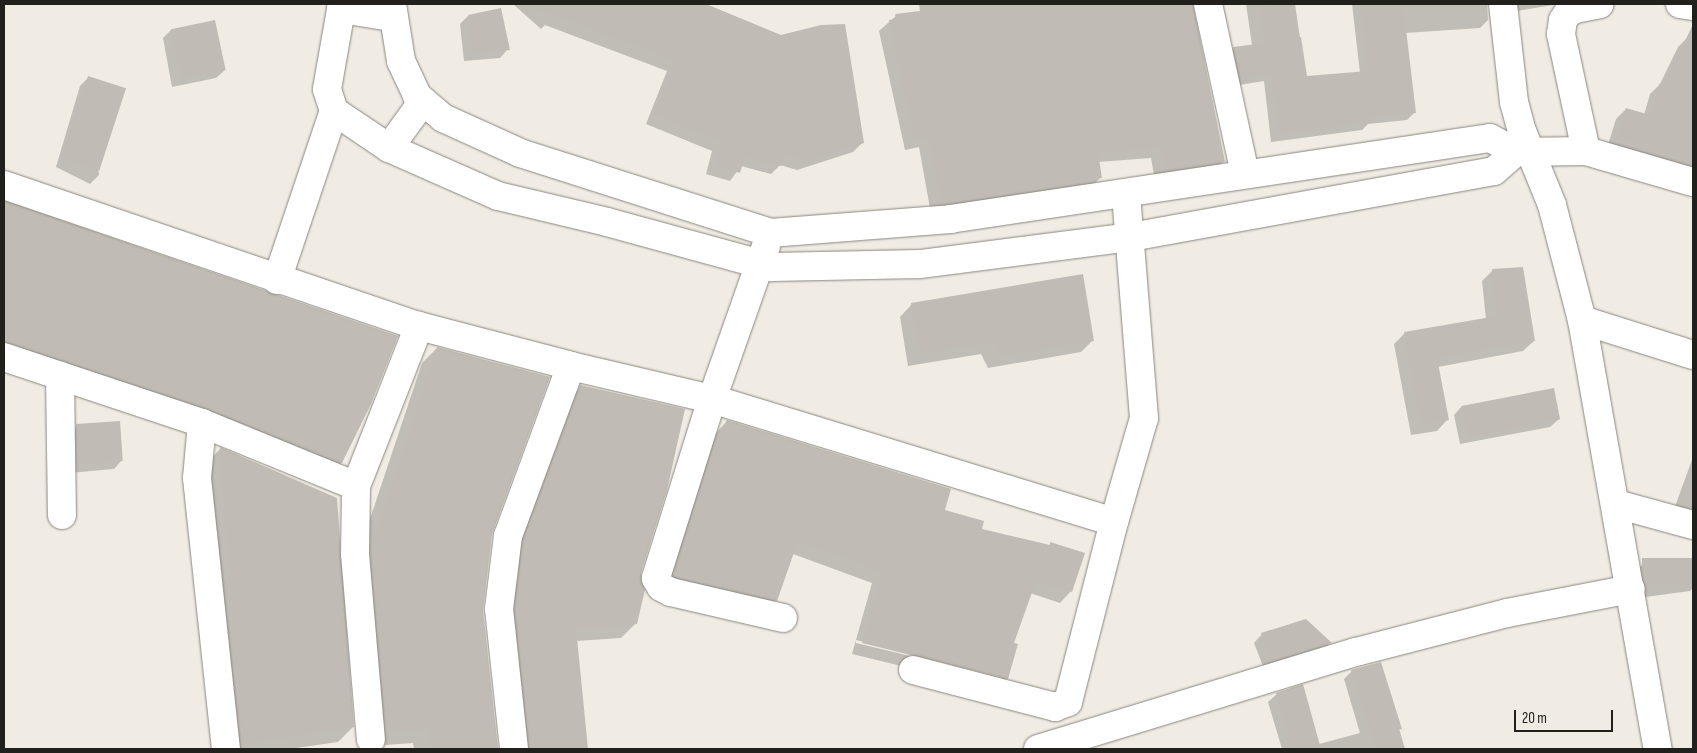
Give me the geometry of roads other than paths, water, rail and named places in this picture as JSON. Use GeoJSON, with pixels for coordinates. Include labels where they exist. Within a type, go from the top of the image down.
{"type":"FeatureCollection","features":[{"type":"Feature","properties":{"kind":"street"},"geometry":{"type":"LineString","coordinates":[[1208,4],[1245,173]]}},
{"type":"Feature","properties":{"kind":"street"},"geometry":{"type":"LineString","coordinates":[[1503,4],[1514,102],[1522,151]]}},
{"type":"Feature","properties":{"kind":"street"},"geometry":{"type":"LineString","coordinates":[[1586,151],[1561,34],[1563,20],[1567,14],[1575,9],[1600,4]]}},
{"type":"Feature","properties":{"kind":"street"},"geometry":{"type":"LineString","coordinates":[[1680,4],[1693,6]]}},
{"type":"Feature","properties":{"kind":"street"},"geometry":{"type":"LineString","coordinates":[[277,280],[334,111],[327,89],[342,6],[392,10],[401,61],[417,96],[443,118],[520,153],[770,232],[950,219],[1126,194],[1245,173],[1490,138],[1522,151],[1536,162],[1552,205],[1582,320],[1658,749]]}},
{"type":"Feature","properties":{"kind":"street"},"geometry":{"type":"LineString","coordinates":[[389,148],[423,102]]}},
{"type":"Feature","properties":{"kind":"street"},"geometry":{"type":"LineString","coordinates":[[334,111],[389,148],[498,196],[607,222],[760,264],[814,268],[920,264],[1131,237],[1494,171],[1522,151],[1586,151],[1693,182]]}},
{"type":"Feature","properties":{"kind":"street"},"geometry":{"type":"LineString","coordinates":[[4,185],[277,280],[419,326],[571,366],[712,399],[1114,522]]}},
{"type":"Feature","properties":{"kind":"street"},"geometry":{"type":"LineString","coordinates":[[913,670],[1055,707],[1068,702],[1114,522],[1144,418],[1131,237],[1126,194]]}},
{"type":"Feature","properties":{"kind":"street"},"geometry":{"type":"LineString","coordinates":[[770,232],[712,399],[656,578],[661,587],[671,592],[783,618]]}},
{"type":"Feature","properties":{"kind":"street"},"geometry":{"type":"LineString","coordinates":[[1582,320],[1693,355]]}},
{"type":"Feature","properties":{"kind":"street"},"geometry":{"type":"LineString","coordinates":[[370,739],[355,554],[356,486],[419,326]]}},
{"type":"Feature","properties":{"kind":"street"},"geometry":{"type":"LineString","coordinates":[[4,357],[202,423],[356,486]]}},
{"type":"Feature","properties":{"kind":"street"},"geometry":{"type":"LineString","coordinates":[[514,749],[499,609],[508,536],[571,366]]}},
{"type":"Feature","properties":{"kind":"street"},"geometry":{"type":"LineString","coordinates":[[60,376],[62,515]]}},
{"type":"Feature","properties":{"kind":"street"},"geometry":{"type":"LineString","coordinates":[[202,423],[197,478],[226,749]]}},
{"type":"Feature","properties":{"kind":"street"},"geometry":{"type":"LineString","coordinates":[[1616,504],[1693,525]]}},
{"type":"Feature","properties":{"kind":"street"},"geometry":{"type":"LineString","coordinates":[[1038,749],[1078,744],[1356,652],[1507,613],[1631,589]]}}]}
